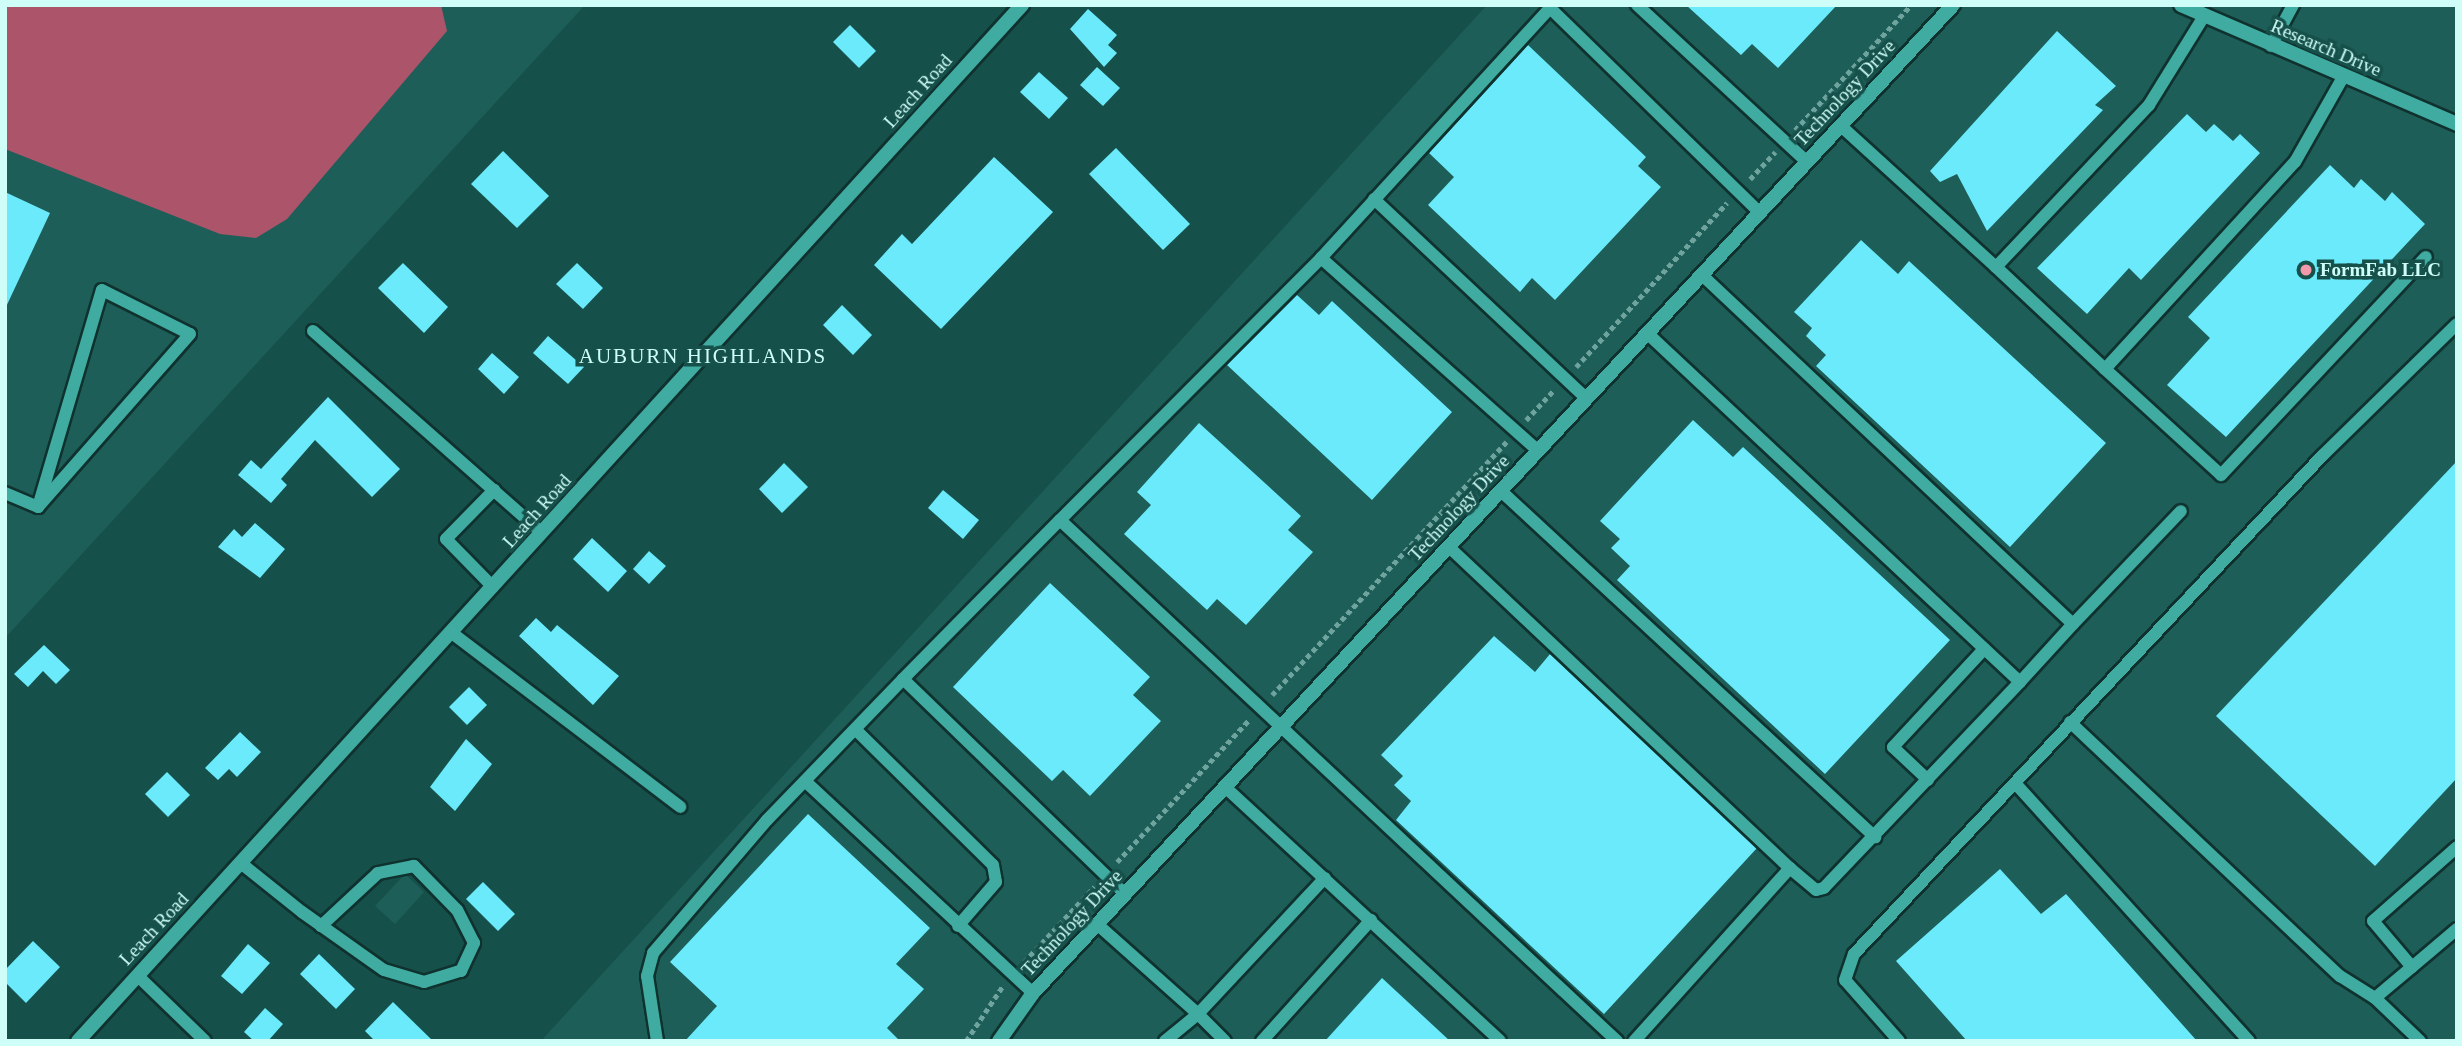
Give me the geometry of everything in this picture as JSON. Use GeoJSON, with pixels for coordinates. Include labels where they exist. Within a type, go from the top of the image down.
{"type":"FeatureCollection","features":[{"type":"Feature","properties":{"kind":"street","name":"Leach Road"},"geometry":{"type":"LineString","coordinates":[[78,1041],[1022,5]]}},
{"type":"Feature","properties":{"kind":"street","name":"Technology Drive"},"geometry":{"type":"LineString","coordinates":[[999,1041],[1033,993],[1953,5]]}},
{"type":"Feature","properties":{"kind":"street","name":"Research Drive"},"geometry":{"type":"LineString","coordinates":[[2181,5],[2203,18],[2457,124]]}},
{"type":"Feature","properties":{"kind":"lane"},"geometry":{"type":"LineString","coordinates":[[1637,5],[1807,162]]}},
{"type":"Feature","properties":{"kind":"lane"},"geometry":{"type":"LineString","coordinates":[[2271,47],[2293,5]]}},
{"type":"Feature","properties":{"kind":"lane"},"geometry":{"type":"LineString","coordinates":[[657,1041],[647,976],[653,953],[806,782],[903,679],[1321,258],[1551,7],[1760,212]]}},
{"type":"Feature","properties":{"kind":"lane"},"geometry":{"type":"LineString","coordinates":[[1996,267],[2149,105],[2203,18]]}},
{"type":"Feature","properties":{"kind":"lane"},"geometry":{"type":"LineString","coordinates":[[2105,369],[2295,162],[2343,77]]}},
{"type":"Feature","properties":{"kind":"lane"},"geometry":{"type":"LineString","coordinates":[[1841,126],[2221,475],[2426,257]]}},
{"type":"Feature","properties":{"kind":"lane"},"geometry":{"type":"LineString","coordinates":[[1374,199],[1587,399]]}},
{"type":"Feature","properties":{"kind":"lane"},"geometry":{"type":"LineString","coordinates":[[1321,258],[1514,433],[1538,451]]}},
{"type":"Feature","properties":{"kind":"lane"},"geometry":{"type":"LineString","coordinates":[[1702,275],[2073,624]]}},
{"type":"Feature","properties":{"kind":"lane"},"geometry":{"type":"LineString","coordinates":[[102,290],[190,334],[136,395],[38,507],[102,290]]}},
{"type":"Feature","properties":{"kind":"lane"},"geometry":{"type":"LineString","coordinates":[[1899,1041],[1845,981],[1854,954],[2070,722],[2457,324]]}},
{"type":"Feature","properties":{"kind":"lane"},"geometry":{"type":"LineString","coordinates":[[313,331],[542,533]]}},
{"type":"Feature","properties":{"kind":"lane"},"geometry":{"type":"LineString","coordinates":[[1647,333],[2020,682]]}},
{"type":"Feature","properties":{"kind":"lane"},"geometry":{"type":"LineString","coordinates":[[493,587],[446,539],[494,490]]}},
{"type":"Feature","properties":{"kind":"lane"},"geometry":{"type":"LineString","coordinates":[[1501,491],[1875,837]]}},
{"type":"Feature","properties":{"kind":"lane"},"geometry":{"type":"LineString","coordinates":[[5,493],[38,507]]}},
{"type":"Feature","properties":{"kind":"lane"},"geometry":{"type":"LineString","coordinates":[[1449,547],[1816,890],[1824,888],[1875,837],[2181,511]]}},
{"type":"Feature","properties":{"kind":"lane"},"geometry":{"type":"LineString","coordinates":[[1060,520],[1279,729],[1616,1041]]}},
{"type":"Feature","properties":{"kind":"lane"},"geometry":{"type":"LineString","coordinates":[[452,633],[680,807]]}},
{"type":"Feature","properties":{"kind":"lane"},"geometry":{"type":"LineString","coordinates":[[1928,780],[1894,747],[1984,649]]}},
{"type":"Feature","properties":{"kind":"lane"},"geometry":{"type":"LineString","coordinates":[[903,679],[1125,894]]}},
{"type":"Feature","properties":{"kind":"lane"},"geometry":{"type":"LineString","coordinates":[[2070,722],[2340,976],[2375,998],[2420,1041]]}},
{"type":"Feature","properties":{"kind":"lane"},"geometry":{"type":"LineString","coordinates":[[856,730],[993,865],[996,882],[958,926]]}},
{"type":"Feature","properties":{"kind":"lane"},"geometry":{"type":"LineString","coordinates":[[806,782],[1011,977],[1033,993]]}},
{"type":"Feature","properties":{"kind":"lane"},"geometry":{"type":"LineString","coordinates":[[2015,783],[2249,1041]]}},
{"type":"Feature","properties":{"kind":"lane"},"geometry":{"type":"LineString","coordinates":[[1225,787],[1500,1041]]}},
{"type":"Feature","properties":{"kind":"lane"},"geometry":{"type":"LineString","coordinates":[[2412,967],[2373,921],[2457,847]]}},
{"type":"Feature","properties":{"kind":"lane"},"geometry":{"type":"LineString","coordinates":[[242,864],[321,926],[384,970],[424,982],[461,971],[474,943],[457,910],[414,866],[378,873],[321,926]]}},
{"type":"Feature","properties":{"kind":"lane"},"geometry":{"type":"LineString","coordinates":[[1634,1041],[1790,868]]}},
{"type":"Feature","properties":{"kind":"lane"},"geometry":{"type":"LineString","coordinates":[[1165,1041],[1198,1014],[1325,878]]}},
{"type":"Feature","properties":{"kind":"lane"},"geometry":{"type":"LineString","coordinates":[[1262,1041],[1371,920]]}},
{"type":"Feature","properties":{"kind":"lane"},"geometry":{"type":"LineString","coordinates":[[1097,924],[1225,1041]]}},
{"type":"Feature","properties":{"kind":"lane"},"geometry":{"type":"LineString","coordinates":[[2375,998],[2457,929]]}},
{"type":"Feature","properties":{"kind":"lane"},"geometry":{"type":"LineString","coordinates":[[138,976],[205,1041]]}},
{"type":"Feature","properties":{"kind":"path"},"geometry":{"type":"LineString","coordinates":[[966,1041],[1011,977],[1911,5]]}},
{"type":"Feature","properties":{"kind":"shaded area"},"geometry":{"type":"Polygon","coordinates":[[[5,5],[585,5],[5,638],[5,5]]]}},
{"type":"Feature","properties":{"kind":"shaded area"},"geometry":{"type":"Polygon","coordinates":[[[5,5],[441,5],[447,31],[287,219],[256,238],[220,234],[5,149],[5,5]]]}},
{"type":"Feature","properties":{"kind":"shaded area"},"geometry":{"type":"Polygon","coordinates":[[[1487,5],[2457,5],[2457,1041],[541,1041],[1487,5]]]}},
{"type":"Feature","properties":{"kind":"shaded area"},"geometry":{"type":"Polygon","coordinates":[[[405,874],[424,892],[395,924],[375,906],[405,874]]]}},
{"type":"Feature","properties":{"kind":"building"},"geometry":{"type":"Polygon","coordinates":[[[1686,5],[1837,5],[1778,68],[1752,44],[1741,55],[1686,5]]]}},
{"type":"Feature","properties":{"kind":"building"},"geometry":{"type":"Polygon","coordinates":[[[1088,9],[1117,35],[1108,45],[1117,53],[1104,67],[1070,29],[1088,9]]]}},
{"type":"Feature","properties":{"kind":"building"},"geometry":{"type":"Polygon","coordinates":[[[850,25],[876,51],[859,68],[833,42],[850,25]]]}},
{"type":"Feature","properties":{"kind":"building"},"geometry":{"type":"Polygon","coordinates":[[[2057,31],[2116,86],[2095,105],[2103,110],[1987,231],[1957,174],[1940,182],[1930,171],[2057,31]]]}},
{"type":"Feature","properties":{"kind":"building"},"geometry":{"type":"Polygon","coordinates":[[[1528,45],[1646,157],[1638,166],[1661,187],[1555,300],[1532,278],[1520,292],[1428,205],[1454,177],[1429,153],[1528,45]]]}},
{"type":"Feature","properties":{"kind":"building"},"geometry":{"type":"Polygon","coordinates":[[[1097,67],[1120,88],[1103,106],[1080,85],[1097,67]]]}},
{"type":"Feature","properties":{"kind":"building"},"geometry":{"type":"Polygon","coordinates":[[[1039,72],[1068,98],[1049,119],[1020,92],[1039,72]]]}},
{"type":"Feature","properties":{"kind":"building"},"geometry":{"type":"Polygon","coordinates":[[[2187,114],[2206,132],[2214,124],[2233,141],[2240,134],[2260,153],[2141,280],[2129,268],[2087,314],[2037,268],[2187,114]]]}},
{"type":"Feature","properties":{"kind":"building"},"geometry":{"type":"Polygon","coordinates":[[[1116,148],[1190,224],[1163,250],[1089,174],[1116,148]]]}},
{"type":"Feature","properties":{"kind":"building"},"geometry":{"type":"Polygon","coordinates":[[[503,151],[549,196],[517,228],[471,184],[503,151]]]}},
{"type":"Feature","properties":{"kind":"building"},"geometry":{"type":"Polygon","coordinates":[[[994,157],[1053,212],[941,329],[874,265],[902,234],[912,244],[994,157]]]}},
{"type":"Feature","properties":{"kind":"building","name":"FormFab LLC"},"geometry":{"type":"Polygon","coordinates":[[[2330,165],[2354,188],[2361,179],[2385,201],[2392,192],[2425,224],[2226,437],[2167,385],[2210,338],[2188,317],[2330,165]]]}},
{"type":"Feature","properties":{"kind":"building"},"geometry":{"type":"Polygon","coordinates":[[[5,192],[50,213],[5,309],[5,192]]]}},
{"type":"Feature","properties":{"kind":"building"},"geometry":{"type":"Polygon","coordinates":[[[1861,240],[1898,274],[1909,261],[2106,443],[2010,547],[1816,366],[1826,355],[1806,336],[1812,328],[1794,312],[1861,240]]]}},
{"type":"Feature","properties":{"kind":"building"},"geometry":{"type":"Polygon","coordinates":[[[403,263],[448,307],[424,333],[378,288],[403,263]]]}},
{"type":"Feature","properties":{"kind":"building"},"geometry":{"type":"Polygon","coordinates":[[[577,263],[603,288],[583,309],[556,284],[577,263]]]}},
{"type":"Feature","properties":{"kind":"building"},"geometry":{"type":"Polygon","coordinates":[[[1297,295],[1319,315],[1332,301],[1452,412],[1372,500],[1227,365],[1297,295]]]}},
{"type":"Feature","properties":{"kind":"building"},"geometry":{"type":"Polygon","coordinates":[[[842,305],[872,335],[853,355],[823,325],[842,305]]]}},
{"type":"Feature","properties":{"kind":"building"},"geometry":{"type":"Polygon","coordinates":[[[548,336],[584,367],[568,384],[533,353],[548,336]]]}},
{"type":"Feature","properties":{"kind":"building"},"geometry":{"type":"Polygon","coordinates":[[[492,353],[519,377],[504,394],[478,369],[492,353]]]}},
{"type":"Feature","properties":{"kind":"building"},"geometry":{"type":"Polygon","coordinates":[[[328,397],[400,469],[372,497],[315,440],[281,479],[287,485],[271,503],[238,475],[251,460],[261,469],[328,397]]]}},
{"type":"Feature","properties":{"kind":"building"},"geometry":{"type":"Polygon","coordinates":[[[1693,420],[1733,457],[1743,447],[1950,640],[1825,774],[1617,580],[1630,566],[1611,548],[1620,539],[1600,521],[1693,420]]]}},
{"type":"Feature","properties":{"kind":"building"},"geometry":{"type":"Polygon","coordinates":[[[1199,423],[1301,516],[1288,530],[1313,552],[1246,625],[1217,599],[1207,610],[1124,534],[1151,505],[1137,492],[1199,423]]]}},
{"type":"Feature","properties":{"kind":"building"},"geometry":{"type":"Polygon","coordinates":[[[2457,461],[2457,778],[2375,866],[2216,716],[2457,461]]]}},
{"type":"Feature","properties":{"kind":"building"},"geometry":{"type":"Polygon","coordinates":[[[784,463],[808,487],[782,513],[759,489],[784,463]]]}},
{"type":"Feature","properties":{"kind":"building"},"geometry":{"type":"Polygon","coordinates":[[[943,490],[979,520],[963,539],[928,508],[943,490]]]}},
{"type":"Feature","properties":{"kind":"building"},"geometry":{"type":"Polygon","coordinates":[[[255,523],[285,549],[260,578],[218,547],[234,529],[242,537],[255,523]]]}},
{"type":"Feature","properties":{"kind":"building"},"geometry":{"type":"Polygon","coordinates":[[[592,538],[627,571],[608,592],[573,559],[592,538]]]}},
{"type":"Feature","properties":{"kind":"building"},"geometry":{"type":"Polygon","coordinates":[[[649,551],[666,566],[649,584],[633,569],[649,551]]]}},
{"type":"Feature","properties":{"kind":"building"},"geometry":{"type":"Polygon","coordinates":[[[1050,583],[1150,677],[1133,695],[1161,721],[1090,796],[1063,770],[1052,781],[953,687],[1050,583]]]}},
{"type":"Feature","properties":{"kind":"building"},"geometry":{"type":"Polygon","coordinates":[[[536,618],[551,632],[557,625],[619,676],[593,705],[519,636],[536,618]]]}},
{"type":"Feature","properties":{"kind":"building"},"geometry":{"type":"Polygon","coordinates":[[[1494,636],[1535,672],[1550,654],[1757,848],[1604,1014],[1396,820],[1411,801],[1394,785],[1403,776],[1381,755],[1494,636]]]}},
{"type":"Feature","properties":{"kind":"building"},"geometry":{"type":"Polygon","coordinates":[[[44,645],[70,670],[56,684],[43,671],[28,687],[14,674],[44,645]]]}},
{"type":"Feature","properties":{"kind":"building"},"geometry":{"type":"Polygon","coordinates":[[[469,687],[487,705],[467,725],[449,707],[469,687]]]}},
{"type":"Feature","properties":{"kind":"building"},"geometry":{"type":"Polygon","coordinates":[[[240,732],[261,752],[237,777],[229,769],[218,780],[205,768],[240,732]]]}},
{"type":"Feature","properties":{"kind":"building"},"geometry":{"type":"Polygon","coordinates":[[[466,739],[492,764],[455,811],[430,787],[466,739]]]}},
{"type":"Feature","properties":{"kind":"building"},"geometry":{"type":"Polygon","coordinates":[[[167,772],[190,795],[168,817],[145,794],[167,772]]]}},
{"type":"Feature","properties":{"kind":"building"},"geometry":{"type":"Polygon","coordinates":[[[808,814],[930,928],[896,964],[924,989],[887,1028],[900,1041],[685,1041],[717,1006],[670,962],[808,814]]]}},
{"type":"Feature","properties":{"kind":"building"},"geometry":{"type":"Polygon","coordinates":[[[2000,869],[2041,914],[2066,894],[2197,1041],[1967,1041],[1896,961],[2000,869]]]}},
{"type":"Feature","properties":{"kind":"building"},"geometry":{"type":"Polygon","coordinates":[[[483,882],[515,914],[498,931],[466,899],[483,882]]]}},
{"type":"Feature","properties":{"kind":"building"},"geometry":{"type":"Polygon","coordinates":[[[33,941],[60,967],[26,1003],[5,982],[5,970],[33,941]]]}},
{"type":"Feature","properties":{"kind":"building"},"geometry":{"type":"Polygon","coordinates":[[[248,944],[270,963],[242,994],[221,976],[248,944]]]}},
{"type":"Feature","properties":{"kind":"building"},"geometry":{"type":"Polygon","coordinates":[[[319,954],[355,989],[336,1009],[300,974],[319,954]]]}},
{"type":"Feature","properties":{"kind":"building"},"geometry":{"type":"Polygon","coordinates":[[[1382,978],[1450,1041],[1325,1041],[1382,978]]]}},
{"type":"Feature","properties":{"kind":"building"},"geometry":{"type":"Polygon","coordinates":[[[393,1002],[433,1041],[375,1041],[365,1031],[393,1002]]]}},
{"type":"Feature","properties":{"kind":"building"},"geometry":{"type":"Polygon","coordinates":[[[265,1008],[283,1024],[268,1041],[254,1041],[244,1032],[265,1008]]]}},
{"type":"Feature","properties":{"kind":"place","name":"FormFab LLC"},"geometry":{"type":"Point","coordinates":[2306,270]}},
{"type":"Feature","properties":{"kind":"district","name":"AUBURN HIGHLANDS"},"geometry":{"type":"Point","coordinates":[703,356]}}]}
